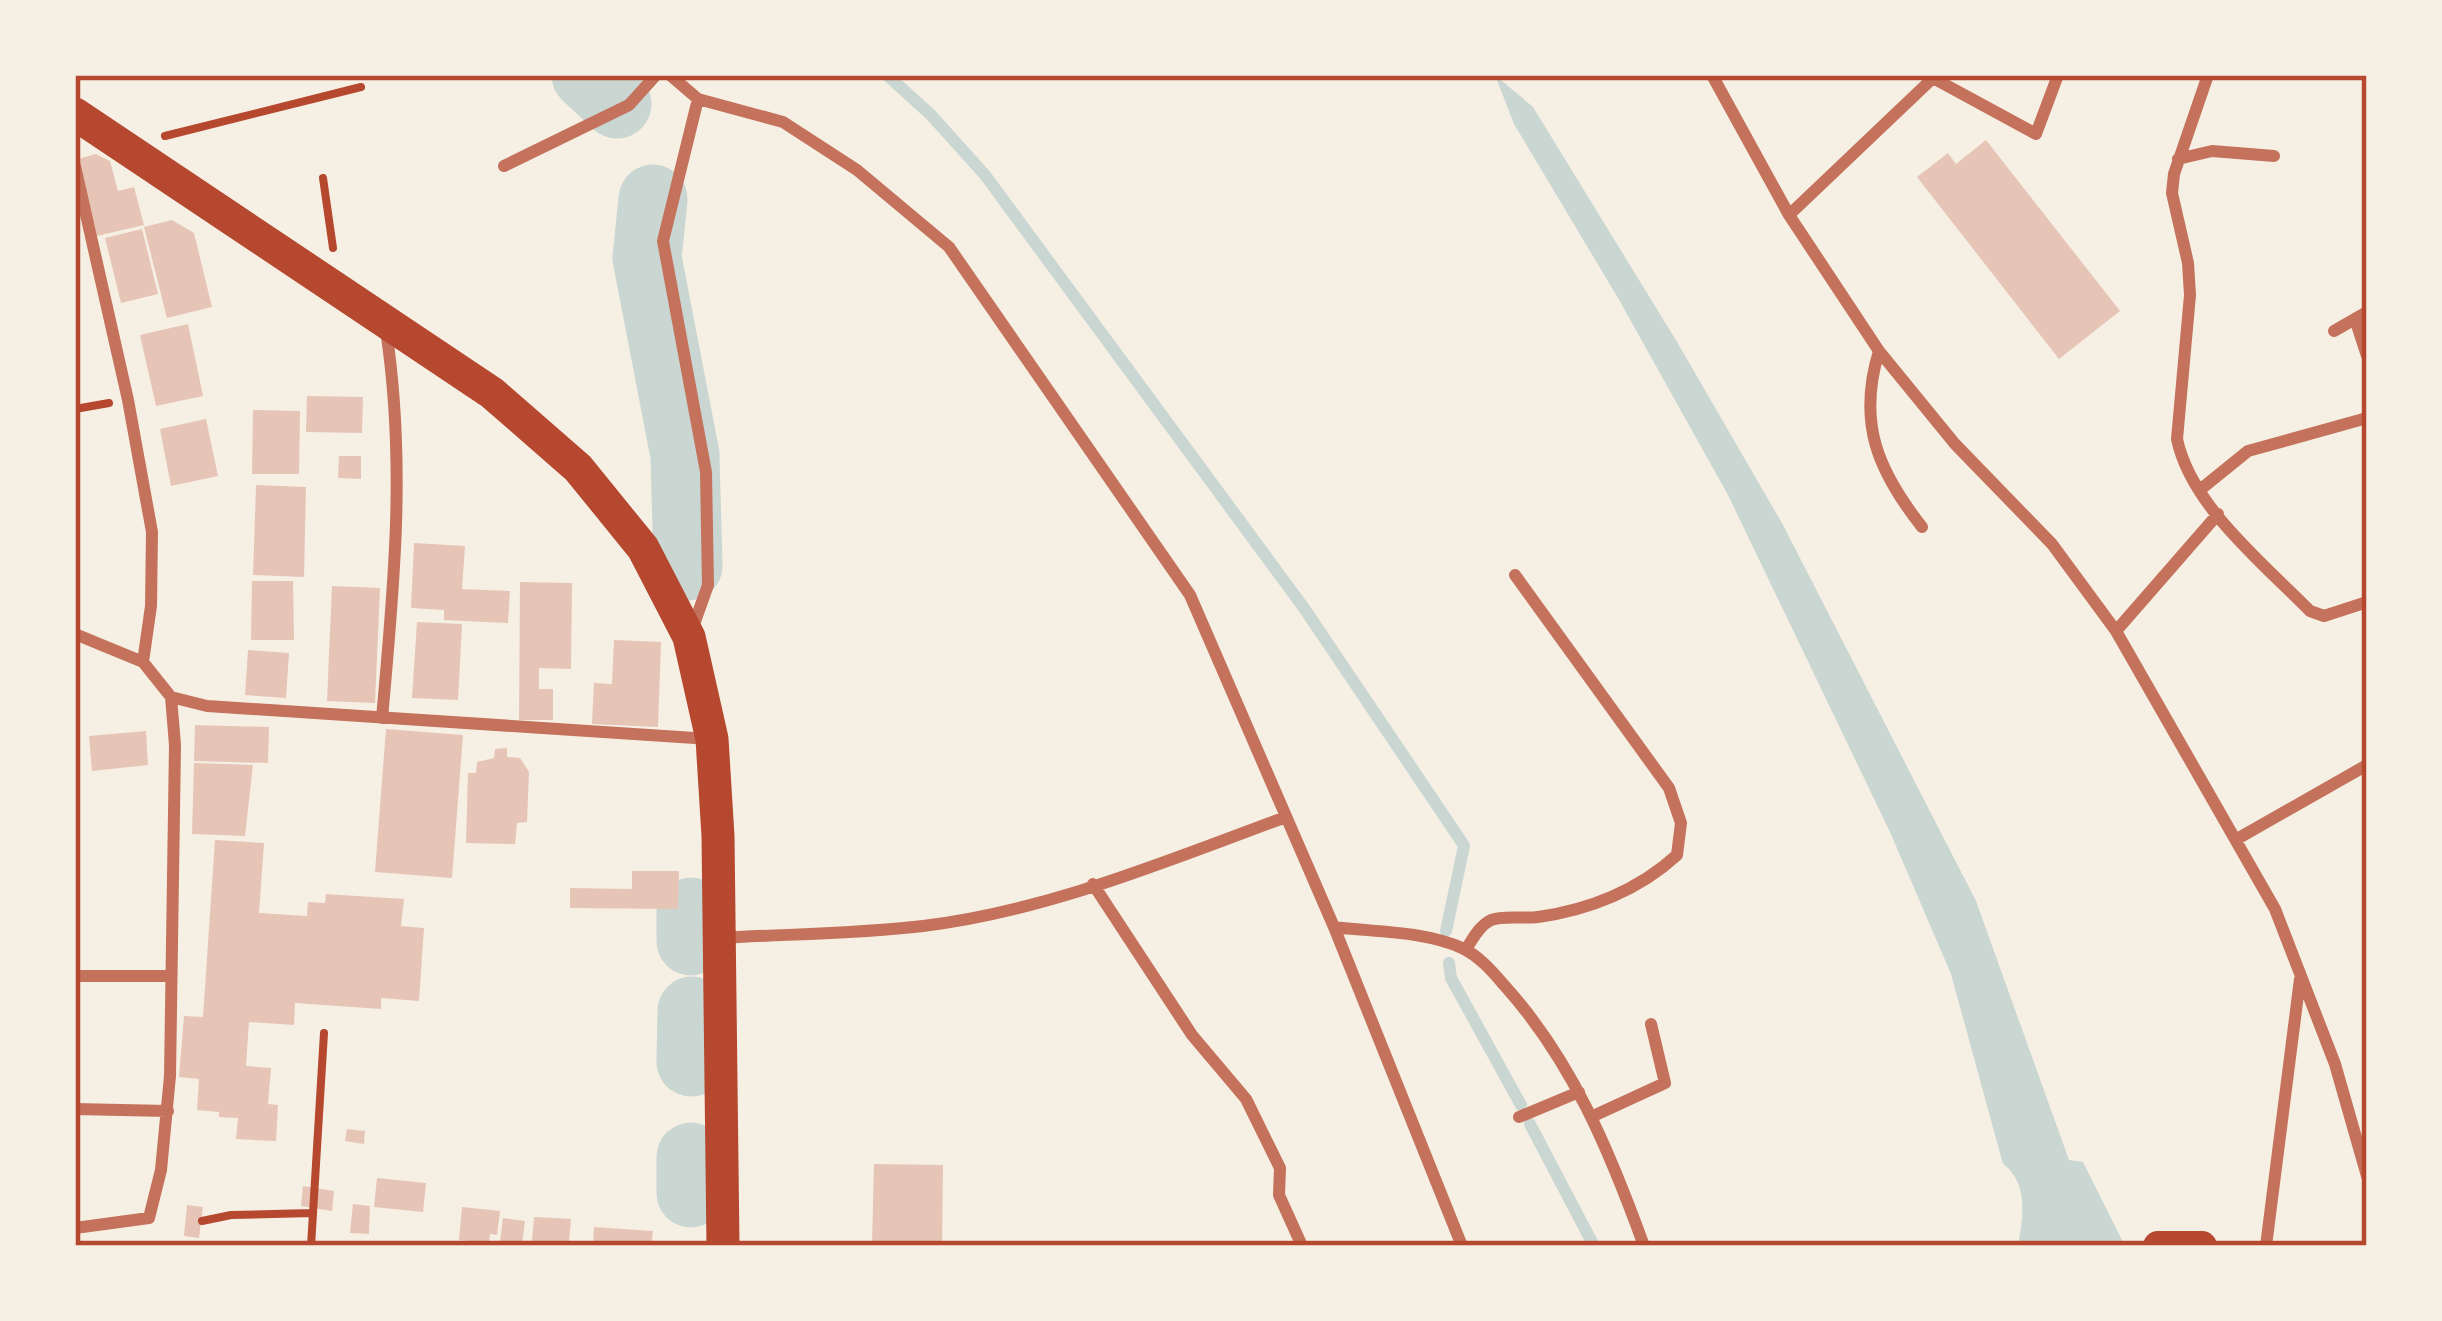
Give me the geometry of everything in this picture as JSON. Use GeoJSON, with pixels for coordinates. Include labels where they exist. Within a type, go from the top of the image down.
{"type":"FeatureCollection","features":[{"type":"Feature","properties":{"kind":"highway"},"geometry":{"type":"LineString","coordinates":[[75,114],[492,393],[578,468],[643,548],[689,637],[712,739],[723,1246]]}},
{"type":"Feature","properties":{"kind":"main road"},"geometry":{"type":"LineString","coordinates":[[2159,1246],[2202,1246]]}},
{"type":"Feature","properties":{"kind":"street"},"geometry":{"type":"LineString","coordinates":[[504,166],[629,105],[656,75]]}},
{"type":"Feature","properties":{"kind":"street"},"geometry":{"type":"LineString","coordinates":[[670,75],[698,99],[783,122],[857,170],[949,247],[1190,596],[1334,927],[1462,1246]]}},
{"type":"Feature","properties":{"kind":"street"},"geometry":{"type":"LineString","coordinates":[[1790,215],[1933,78],[2036,134],[2058,75]]}},
{"type":"Feature","properties":{"kind":"street"},"geometry":{"type":"LineString","coordinates":[[2208,75],[2172,193],[2188,263],[2190,322],[2177,440],[2181,462],[2236,539],[2311,611],[2324,616],[2367,602]]}},
{"type":"Feature","properties":{"kind":"street"},"geometry":{"type":"LineString","coordinates":[[1719,79],[1790,215],[1880,351],[1955,444],[2052,544],[2116,632],[2275,909],[2335,1064],[2367,1176]]}},
{"type":"Feature","properties":{"kind":"street"},"geometry":{"type":"LineString","coordinates":[[689,637],[708,585],[706,472],[663,241],[698,99]]}},
{"type":"Feature","properties":{"kind":"street"},"geometry":{"type":"LineString","coordinates":[[2179,159],[2212,152],[2274,156]]}},
{"type":"Feature","properties":{"kind":"street"},"geometry":{"type":"LineString","coordinates":[[75,166],[128,400],[152,532],[151,606],[143,662]]}},
{"type":"Feature","properties":{"kind":"street"},"geometry":{"type":"LineString","coordinates":[[2334,331],[2361,316],[2367,356]]}},
{"type":"Feature","properties":{"kind":"street"},"geometry":{"type":"LineString","coordinates":[[382,718],[399,537],[396,415],[385,322]]}},
{"type":"Feature","properties":{"kind":"street"},"geometry":{"type":"LineString","coordinates":[[1880,351],[1874,370],[1871,437],[1892,489],[1922,527]]}},
{"type":"Feature","properties":{"kind":"street"},"geometry":{"type":"LineString","coordinates":[[2200,490],[2248,451],[2367,418]]}},
{"type":"Feature","properties":{"kind":"street"},"geometry":{"type":"LineString","coordinates":[[2116,632],[2218,514]]}},
{"type":"Feature","properties":{"kind":"street"},"geometry":{"type":"LineString","coordinates":[[1466,950],[1480,927],[1495,918],[1518,920],[1579,911],[1656,874],[1677,855],[1681,823],[1669,788],[1515,575]]}},
{"type":"Feature","properties":{"kind":"street"},"geometry":{"type":"LineString","coordinates":[[75,634],[143,662],[171,697],[175,745],[168,1111],[161,1170],[149,1218],[75,1228]]}},
{"type":"Feature","properties":{"kind":"street"},"geometry":{"type":"LineString","coordinates":[[171,697],[207,706],[712,739]]}},
{"type":"Feature","properties":{"kind":"street"},"geometry":{"type":"LineString","coordinates":[[2236,839],[2367,765]]}},
{"type":"Feature","properties":{"kind":"street"},"geometry":{"type":"LineString","coordinates":[[719,938],[924,926],[1021,906],[1286,817]]}},
{"type":"Feature","properties":{"kind":"street"},"geometry":{"type":"LineString","coordinates":[[1093,884],[1192,1035],[1246,1099],[1280,1168],[1279,1195],[1302,1246]]}},
{"type":"Feature","properties":{"kind":"street"},"geometry":{"type":"LineString","coordinates":[[1334,927],[1439,940],[1466,950],[1516,998],[1567,1066],[1616,1170],[1644,1246]]}},
{"type":"Feature","properties":{"kind":"street"},"geometry":{"type":"LineString","coordinates":[[2266,1246],[2301,974]]}},
{"type":"Feature","properties":{"kind":"street"},"geometry":{"type":"LineString","coordinates":[[75,976],[170,976]]}},
{"type":"Feature","properties":{"kind":"street"},"geometry":{"type":"LineString","coordinates":[[1591,1117],[1665,1083],[1651,1024]]}},
{"type":"Feature","properties":{"kind":"street"},"geometry":{"type":"LineString","coordinates":[[1519,1117],[1579,1092]]}},
{"type":"Feature","properties":{"kind":"street"},"geometry":{"type":"LineString","coordinates":[[75,1109],[168,1111]]}},
{"type":"Feature","properties":{"kind":"path"},"geometry":{"type":"LineString","coordinates":[[122,146],[361,87]]}},
{"type":"Feature","properties":{"kind":"path"},"geometry":{"type":"LineString","coordinates":[[323,178],[339,291]]}},
{"type":"Feature","properties":{"kind":"path"},"geometry":{"type":"LineString","coordinates":[[310,1246],[324,1034]]}},
{"type":"Feature","properties":{"kind":"path"},"geometry":{"type":"LineString","coordinates":[[202,1221],[231,1215],[312,1213]]}},
{"type":"Feature","properties":{"kind":"shaded area"},"geometry":{"type":"Polygon","coordinates":[[[1495,75],[1533,107],[1783,525],[1976,901],[2069,1160],[2083,1162],[2125,1246],[2018,1246],[2022,1212],[2017,1181],[2003,1164],[1951,974],[1890,832],[1728,495],[1514,124],[1495,75]]]}},
{"type":"Feature","properties":{"kind":"building"},"geometry":{"type":"Polygon","coordinates":[[[1986,140],[2120,311],[2059,359],[1917,177],[1948,153],[1956,164],[1986,140]]]}},
{"type":"Feature","properties":{"kind":"building"},"geometry":{"type":"Polygon","coordinates":[[[96,154],[110,161],[118,191],[134,187],[144,225],[97,236],[78,159],[96,154]]]}},
{"type":"Feature","properties":{"kind":"building"},"geometry":{"type":"Polygon","coordinates":[[[172,220],[194,233],[212,307],[167,318],[144,227],[172,220]]]}},
{"type":"Feature","properties":{"kind":"building"},"geometry":{"type":"Polygon","coordinates":[[[142,229],[158,294],[121,303],[105,238],[142,229]]]}},
{"type":"Feature","properties":{"kind":"building"},"geometry":{"type":"Polygon","coordinates":[[[188,324],[203,396],[156,406],[140,335],[188,324]]]}},
{"type":"Feature","properties":{"kind":"building"},"geometry":{"type":"Polygon","coordinates":[[[307,396],[363,397],[362,433],[306,432],[307,396]]]}},
{"type":"Feature","properties":{"kind":"building"},"geometry":{"type":"Polygon","coordinates":[[[253,410],[300,411],[299,474],[252,474],[253,410]]]}},
{"type":"Feature","properties":{"kind":"building"},"geometry":{"type":"Polygon","coordinates":[[[206,419],[218,476],[171,486],[160,429],[206,419]]]}},
{"type":"Feature","properties":{"kind":"building"},"geometry":{"type":"Polygon","coordinates":[[[339,456],[361,456],[361,479],[338,478],[339,456]]]}},
{"type":"Feature","properties":{"kind":"building"},"geometry":{"type":"Polygon","coordinates":[[[256,485],[306,487],[304,577],[253,575],[256,485]]]}},
{"type":"Feature","properties":{"kind":"building"},"geometry":{"type":"Polygon","coordinates":[[[414,543],[465,546],[462,589],[510,591],[508,623],[444,620],[444,610],[411,608],[414,543]]]}},
{"type":"Feature","properties":{"kind":"building"},"geometry":{"type":"Polygon","coordinates":[[[252,581],[293,581],[294,640],[251,640],[252,581]]]}},
{"type":"Feature","properties":{"kind":"building"},"geometry":{"type":"Polygon","coordinates":[[[520,582],[572,583],[571,669],[539,668],[539,689],[553,689],[553,720],[519,720],[520,582]]]}},
{"type":"Feature","properties":{"kind":"building"},"geometry":{"type":"Polygon","coordinates":[[[332,586],[380,588],[375,703],[327,701],[332,586]]]}},
{"type":"Feature","properties":{"kind":"building"},"geometry":{"type":"Polygon","coordinates":[[[417,622],[462,624],[458,700],[412,698],[417,622]]]}},
{"type":"Feature","properties":{"kind":"building"},"geometry":{"type":"Polygon","coordinates":[[[614,640],[661,642],[658,727],[592,724],[594,683],[612,684],[614,640]]]}},
{"type":"Feature","properties":{"kind":"building"},"geometry":{"type":"Polygon","coordinates":[[[248,650],[289,653],[286,698],[245,695],[248,650]]]}},
{"type":"Feature","properties":{"kind":"building"},"geometry":{"type":"Polygon","coordinates":[[[195,725],[269,727],[268,763],[194,761],[195,725]]]}},
{"type":"Feature","properties":{"kind":"building"},"geometry":{"type":"Polygon","coordinates":[[[386,729],[463,735],[452,878],[375,872],[386,729]]]}},
{"type":"Feature","properties":{"kind":"building"},"geometry":{"type":"Polygon","coordinates":[[[146,731],[148,765],[92,771],[89,736],[146,731]]]}},
{"type":"Feature","properties":{"kind":"building"},"geometry":{"type":"Polygon","coordinates":[[[507,748],[507,757],[520,758],[529,772],[527,822],[517,823],[515,844],[466,843],[468,773],[476,773],[477,762],[494,758],[495,749],[507,748]]]}},
{"type":"Feature","properties":{"kind":"building"},"geometry":{"type":"Polygon","coordinates":[[[194,763],[253,765],[245,836],[192,834],[194,763]]]}},
{"type":"Feature","properties":{"kind":"building"},"geometry":{"type":"Polygon","coordinates":[[[215,840],[264,843],[259,913],[307,916],[308,902],[325,903],[326,894],[404,899],[401,926],[424,928],[419,1001],[381,998],[381,1009],[295,1003],[294,1025],[249,1022],[246,1066],[271,1068],[268,1104],[278,1105],[276,1141],[236,1139],[238,1118],[197,1110],[199,1079],[179,1077],[184,1016],[203,1017],[215,840]]]}},
{"type":"Feature","properties":{"kind":"building"},"geometry":{"type":"Polygon","coordinates":[[[632,871],[679,871],[678,909],[570,908],[570,888],[632,889],[632,871]]]}},
{"type":"Feature","properties":{"kind":"building"},"geometry":{"type":"Polygon","coordinates":[[[347,1129],[365,1131],[364,1144],[345,1141],[347,1129]]]}},
{"type":"Feature","properties":{"kind":"building"},"geometry":{"type":"Polygon","coordinates":[[[874,1164],[943,1165],[942,1246],[872,1246],[874,1164]]]}},
{"type":"Feature","properties":{"kind":"building"},"geometry":{"type":"Polygon","coordinates":[[[377,1178],[426,1183],[423,1212],[374,1207],[377,1178]]]}},
{"type":"Feature","properties":{"kind":"building"},"geometry":{"type":"Polygon","coordinates":[[[303,1186],[334,1191],[332,1211],[301,1206],[303,1186]]]}},
{"type":"Feature","properties":{"kind":"building"},"geometry":{"type":"Polygon","coordinates":[[[353,1204],[370,1206],[369,1234],[350,1233],[353,1204]]]}},
{"type":"Feature","properties":{"kind":"building"},"geometry":{"type":"Polygon","coordinates":[[[187,1205],[203,1207],[199,1238],[184,1236],[187,1205]]]}},
{"type":"Feature","properties":{"kind":"building"},"geometry":{"type":"Polygon","coordinates":[[[462,1207],[500,1211],[497,1235],[490,1234],[489,1243],[459,1240],[462,1207]]]}},
{"type":"Feature","properties":{"kind":"building"},"geometry":{"type":"Polygon","coordinates":[[[534,1217],[571,1219],[569,1243],[532,1241],[534,1217]]]}},
{"type":"Feature","properties":{"kind":"building"},"geometry":{"type":"Polygon","coordinates":[[[503,1218],[525,1221],[522,1245],[500,1241],[503,1218]]]}},
{"type":"Feature","properties":{"kind":"building"},"geometry":{"type":"Polygon","coordinates":[[[594,1227],[653,1231],[651,1246],[593,1246],[594,1227]]]}},
{"type":"Feature","properties":{"kind":"waterway"},"geometry":{"type":"LineString","coordinates":[[586,75],[617,104]]}},
{"type":"Feature","properties":{"kind":"waterway"},"geometry":{"type":"LineString","coordinates":[[887,75],[985,175],[1304,608],[1461,841],[1464,846],[1446,931]]}},
{"type":"Feature","properties":{"kind":"waterway"},"geometry":{"type":"LineString","coordinates":[[653,199],[647,258],[685,455],[688,566]]}},
{"type":"Feature","properties":{"kind":"waterway"},"geometry":{"type":"LineString","coordinates":[[691,912],[691,941]]}},
{"type":"Feature","properties":{"kind":"waterway"},"geometry":{"type":"LineString","coordinates":[[1449,963],[1451,978],[1521,1105]]}},
{"type":"Feature","properties":{"kind":"waterway"},"geometry":{"type":"LineString","coordinates":[[691,1062],[692,1011]]}},
{"type":"Feature","properties":{"kind":"waterway"},"geometry":{"type":"LineString","coordinates":[[1530,1124],[1594,1246]]}},
{"type":"Feature","properties":{"kind":"waterway"},"geometry":{"type":"LineString","coordinates":[[691,1157],[691,1193]]}}]}
